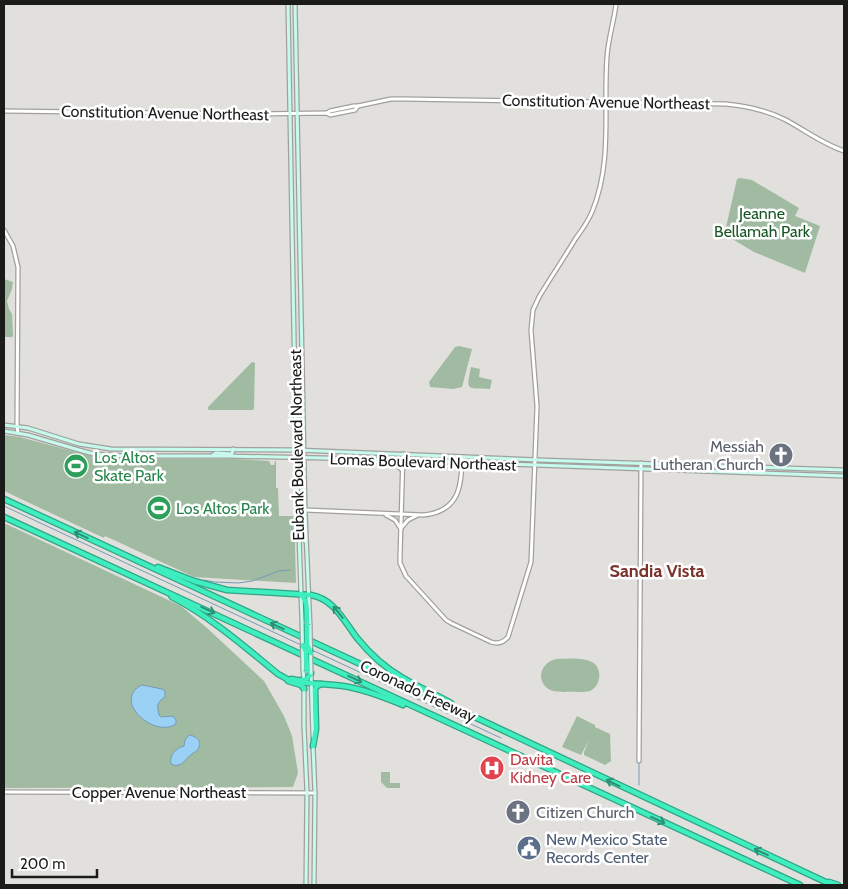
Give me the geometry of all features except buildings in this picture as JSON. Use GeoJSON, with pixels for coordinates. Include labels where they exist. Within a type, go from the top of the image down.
{"type":"FeatureCollection","features":[{"type":"Feature","properties":{"kind":"highway","name":"Coronado Freeway"},"geometry":{"type":"LineString","coordinates":[[4,499],[832,885]]}},
{"type":"Feature","properties":{"kind":"highway","name":"Coronado Freeway"},"geometry":{"type":"LineString","coordinates":[[4,516],[800,885]]}},
{"type":"Feature","properties":{"kind":"highway"},"geometry":{"type":"LineString","coordinates":[[126,555],[214,587],[242,591],[306,595],[325,600],[337,610],[357,638],[387,668],[464,712]]}},
{"type":"Feature","properties":{"kind":"highway"},"geometry":{"type":"LineString","coordinates":[[115,569],[192,609],[288,681],[344,686],[373,694],[455,726]]}},
{"type":"Feature","properties":{"kind":"highway"},"geometry":{"type":"LineString","coordinates":[[302,605],[306,595]]}},
{"type":"Feature","properties":{"kind":"highway"},"geometry":{"type":"LineString","coordinates":[[306,595],[307,645],[311,653]]}},
{"type":"Feature","properties":{"kind":"highway"},"geometry":{"type":"LineString","coordinates":[[303,645],[306,652],[306,683]]}},
{"type":"Feature","properties":{"kind":"highway"},"geometry":{"type":"LineString","coordinates":[[313,746],[316,729],[315,689],[318,685],[323,684]]}},
{"type":"Feature","properties":{"kind":"highway"},"geometry":{"type":"LineString","coordinates":[[767,870],[795,885]]}},
{"type":"Feature","properties":{"kind":"highway"},"geometry":{"type":"LineString","coordinates":[[805,872],[838,885]]}},
{"type":"Feature","properties":{"kind":"main road","name":"Eubank Boulevard Northeast"},"geometry":{"type":"LineString","coordinates":[[288,4],[296,450],[298,513],[306,595]]}},
{"type":"Feature","properties":{"kind":"main road","name":"Eubank Boulevard Northeast"},"geometry":{"type":"LineString","coordinates":[[295,4],[307,546],[306,595]]}},
{"type":"Feature","properties":{"kind":"main road"},"geometry":{"type":"LineString","coordinates":[[290,70],[296,70]]}},
{"type":"Feature","properties":{"kind":"main road"},"geometry":{"type":"LineString","coordinates":[[291,148],[298,148]]}},
{"type":"Feature","properties":{"kind":"main road"},"geometry":{"type":"LineString","coordinates":[[295,326],[302,326]]}},
{"type":"Feature","properties":{"kind":"main road","name":"Lomas Boulevard Northeast"},"geometry":{"type":"LineString","coordinates":[[4,425],[17,426],[79,444],[111,449],[304,450],[844,470]]}},
{"type":"Feature","properties":{"kind":"main road","name":"Lomas Boulevard Northeast"},"geometry":{"type":"LineString","coordinates":[[4,431],[18,433],[94,454],[127,456],[304,458],[844,476]]}},
{"type":"Feature","properties":{"kind":"main road"},"geometry":{"type":"LineString","coordinates":[[210,456],[232,454],[233,449]]}},
{"type":"Feature","properties":{"kind":"main road"},"geometry":{"type":"LineString","coordinates":[[298,513],[302,515],[307,546]]}},
{"type":"Feature","properties":{"kind":"main road"},"geometry":{"type":"LineString","coordinates":[[302,605],[306,624],[303,645]]}},
{"type":"Feature","properties":{"kind":"main road"},"geometry":{"type":"LineString","coordinates":[[307,671],[311,653]]}},
{"type":"Feature","properties":{"kind":"main road"},"geometry":{"type":"LineString","coordinates":[[306,683],[313,746],[315,792],[314,885]]}},
{"type":"Feature","properties":{"kind":"main road"},"geometry":{"type":"LineString","coordinates":[[306,683],[304,726],[308,792],[306,885]]}},
{"type":"Feature","properties":{"kind":"street"},"geometry":{"type":"LineString","coordinates":[[404,454],[400,557],[406,576],[438,612],[451,623],[489,641],[502,642],[508,637],[530,565],[537,406],[530,330],[533,310],[591,214],[598,195],[605,164],[608,49],[616,4]]}},
{"type":"Feature","properties":{"kind":"street","name":"Constitution Avenue Northeast"},"geometry":{"type":"LineString","coordinates":[[4,111],[327,113],[330,115],[355,110],[358,106],[404,98],[726,104],[750,108],[778,117],[844,152]]}},
{"type":"Feature","properties":{"kind":"street"},"geometry":{"type":"LineString","coordinates":[[4,230],[13,246],[18,267],[18,433]]}},
{"type":"Feature","properties":{"kind":"street"},"geometry":{"type":"LineString","coordinates":[[305,510],[420,515],[437,512],[453,501],[458,494],[462,457]]}},
{"type":"Feature","properties":{"kind":"street"},"geometry":{"type":"LineString","coordinates":[[368,460],[397,464],[401,468],[403,476]]}},
{"type":"Feature","properties":{"kind":"street"},"geometry":{"type":"LineString","coordinates":[[639,761],[641,463]]}},
{"type":"Feature","properties":{"kind":"street"},"geometry":{"type":"LineString","coordinates":[[383,514],[395,519],[401,530]]}},
{"type":"Feature","properties":{"kind":"street"},"geometry":{"type":"LineString","coordinates":[[401,530],[408,520],[420,515]]}},
{"type":"Feature","properties":{"kind":"street","name":"Copper Avenue Northeast"},"geometry":{"type":"LineString","coordinates":[[4,792],[315,792]]}},
{"type":"Feature","properties":{"kind":"green space","name":"Jeanne Bellamah Park"},"geometry":{"type":"Polygon","coordinates":[[[737,179],[752,180],[799,208],[795,216],[820,226],[805,273],[754,252],[724,236],[737,179]]]}},
{"type":"Feature","properties":{"kind":"green space"},"geometry":{"type":"Polygon","coordinates":[[[4,279],[13,282],[7,301],[12,314],[12,337],[4,337],[4,279]]]}},
{"type":"Feature","properties":{"kind":"green space"},"geometry":{"type":"Polygon","coordinates":[[[455,347],[472,349],[462,387],[453,389],[430,387],[429,382],[455,347]]]}},
{"type":"Feature","properties":{"kind":"green space"},"geometry":{"type":"Polygon","coordinates":[[[252,362],[255,363],[254,409],[209,410],[208,407],[252,362]]]}},
{"type":"Feature","properties":{"kind":"green space"},"geometry":{"type":"Polygon","coordinates":[[[471,367],[480,369],[479,377],[492,380],[490,389],[470,387],[468,380],[471,367]]]}},
{"type":"Feature","properties":{"kind":"green space","name":"Los Altos Park"},"geometry":{"type":"Polygon","coordinates":[[[4,435],[20,437],[95,457],[116,459],[235,459],[269,461],[271,465],[274,465],[276,461],[279,516],[293,516],[296,518],[296,583],[194,577],[105,536],[104,538],[4,491],[4,435]]]}},
{"type":"Feature","properties":{"kind":"green space"},"geometry":{"type":"Polygon","coordinates":[[[4,523],[181,606],[207,628],[264,681],[284,716],[292,736],[298,773],[293,787],[4,788],[4,523]]]}},
{"type":"Feature","properties":{"kind":"green space"},"geometry":{"type":"Polygon","coordinates":[[[552,660],[588,660],[596,665],[599,677],[594,689],[584,692],[558,692],[547,688],[543,684],[542,670],[552,660]]]}},
{"type":"Feature","properties":{"kind":"green space"},"geometry":{"type":"Polygon","coordinates":[[[577,716],[610,734],[611,761],[605,765],[584,755],[589,740],[581,755],[562,747],[577,716]]]}},
{"type":"Feature","properties":{"kind":"green space"},"geometry":{"type":"Polygon","coordinates":[[[381,772],[390,772],[390,783],[400,783],[400,788],[387,788],[381,782],[381,772]]]}},
{"type":"Feature","properties":{"kind":"water"},"geometry":{"type":"Polygon","coordinates":[[[142,685],[165,691],[165,697],[158,704],[159,715],[161,717],[173,716],[176,724],[167,727],[157,726],[139,716],[133,708],[131,700],[134,692],[142,685]]]}},
{"type":"Feature","properties":{"kind":"water"},"geometry":{"type":"Polygon","coordinates":[[[189,735],[198,739],[200,744],[198,749],[180,764],[171,764],[172,755],[178,748],[184,746],[185,740],[189,735]]]}},
{"type":"Feature","properties":{"kind":"waterway"},"geometry":{"type":"LineString","coordinates":[[4,506],[301,645]]}},
{"type":"Feature","properties":{"kind":"waterway"},"geometry":{"type":"LineString","coordinates":[[204,580],[238,583],[252,581],[279,571],[290,570]]}},
{"type":"Feature","properties":{"kind":"waterway"},"geometry":{"type":"LineString","coordinates":[[312,650],[501,738]]}},
{"type":"Feature","properties":{"kind":"waterway"},"geometry":{"type":"LineString","coordinates":[[639,761],[639,785]]}},
{"type":"Feature","properties":{"kind":"place","name":"Messiah Lutheran Church"},"geometry":{"type":"Point","coordinates":[781,455]}},
{"type":"Feature","properties":{"kind":"place","name":"Los Altos Skate Park"},"geometry":{"type":"Point","coordinates":[76,466]}},
{"type":"Feature","properties":{"kind":"place","name":"Los Altos Park"},"geometry":{"type":"Point","coordinates":[159,508]}},
{"type":"Feature","properties":{"kind":"place","name":"Davita Kidney Care"},"geometry":{"type":"Point","coordinates":[492,768]}},
{"type":"Feature","properties":{"kind":"place","name":"Citizen Church"},"geometry":{"type":"Point","coordinates":[518,812]}},
{"type":"Feature","properties":{"kind":"place","name":"New Mexico State Records Center"},"geometry":{"type":"Point","coordinates":[529,848]}},
{"type":"Feature","properties":{"kind":"district","name":"Sandia Vista"},"geometry":{"type":"Point","coordinates":[657,571]}}]}
